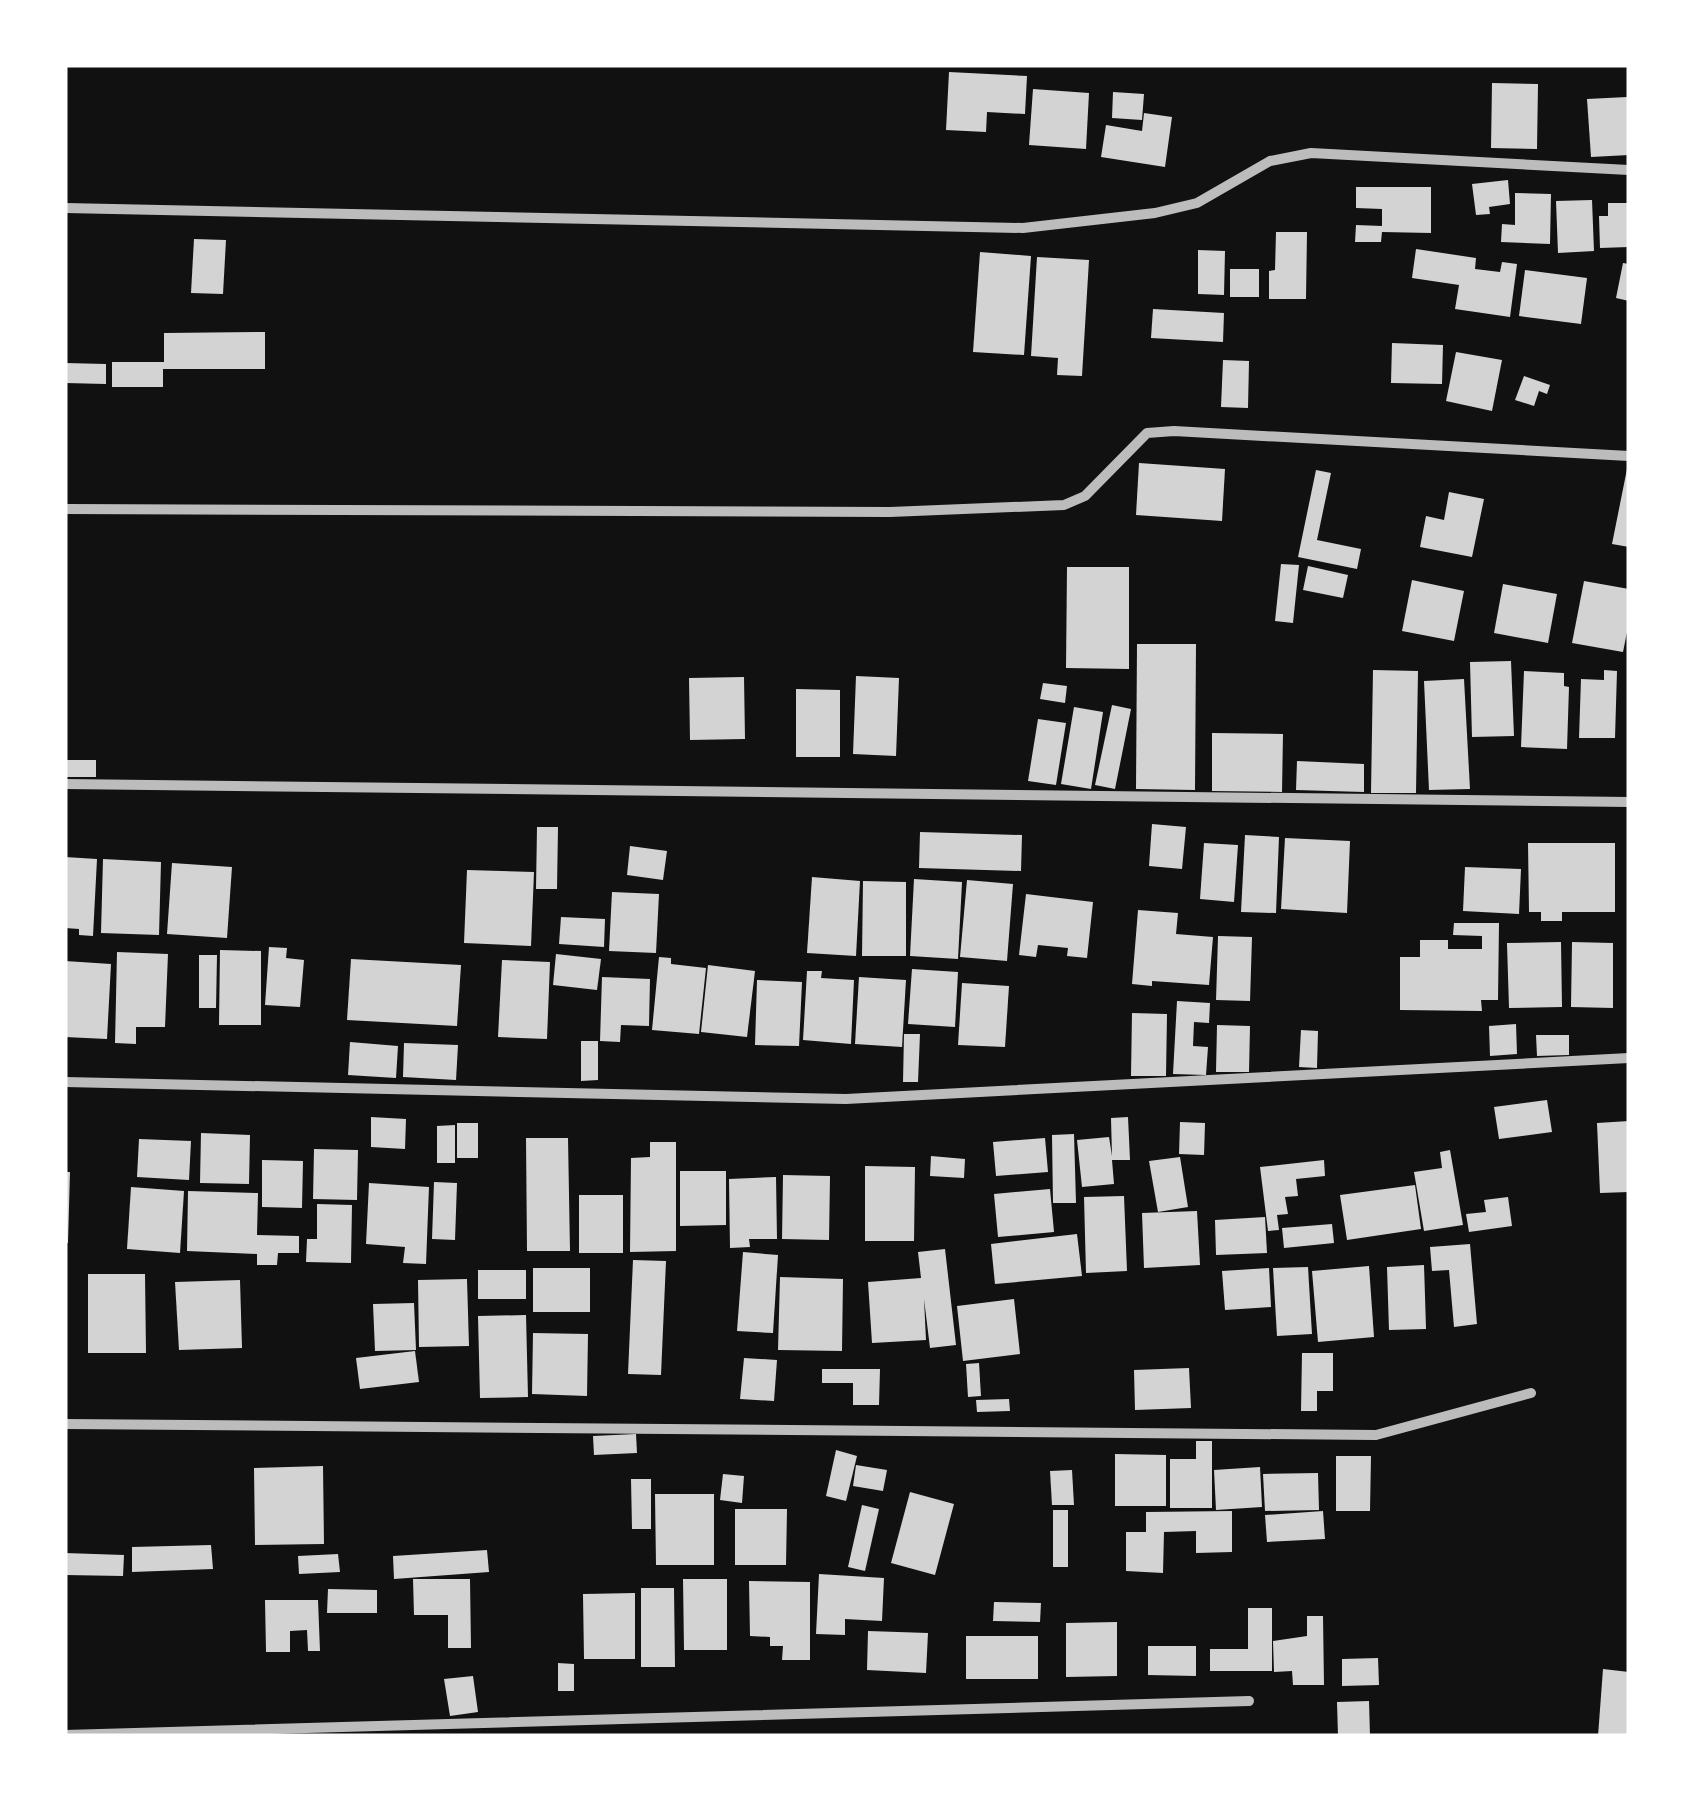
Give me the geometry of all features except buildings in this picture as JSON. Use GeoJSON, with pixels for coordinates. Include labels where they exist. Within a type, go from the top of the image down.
{"type":"FeatureCollection","features":[{"type":"Feature","properties":{"kind":"street"},"geometry":{"type":"LineString","coordinates":[[65,208],[1023,228],[1154,213],[1196,203],[1270,161],[1311,153],[1629,170]]}},
{"type":"Feature","properties":{"kind":"street"},"geometry":{"type":"LineString","coordinates":[[65,509],[890,512],[1064,504],[1086,496],[1147,433],[1174,430],[1629,456]]}},
{"type":"Feature","properties":{"kind":"street"},"geometry":{"type":"LineString","coordinates":[[65,784],[1629,802]]}},
{"type":"Feature","properties":{"kind":"street"},"geometry":{"type":"LineString","coordinates":[[65,1082],[846,1099],[1629,1058]]}},
{"type":"Feature","properties":{"kind":"street"},"geometry":{"type":"LineString","coordinates":[[65,1424],[1376,1435],[1531,1394]]}},
{"type":"Feature","properties":{"kind":"street"},"geometry":{"type":"LineString","coordinates":[[65,1735],[1249,1701]]}}]}
